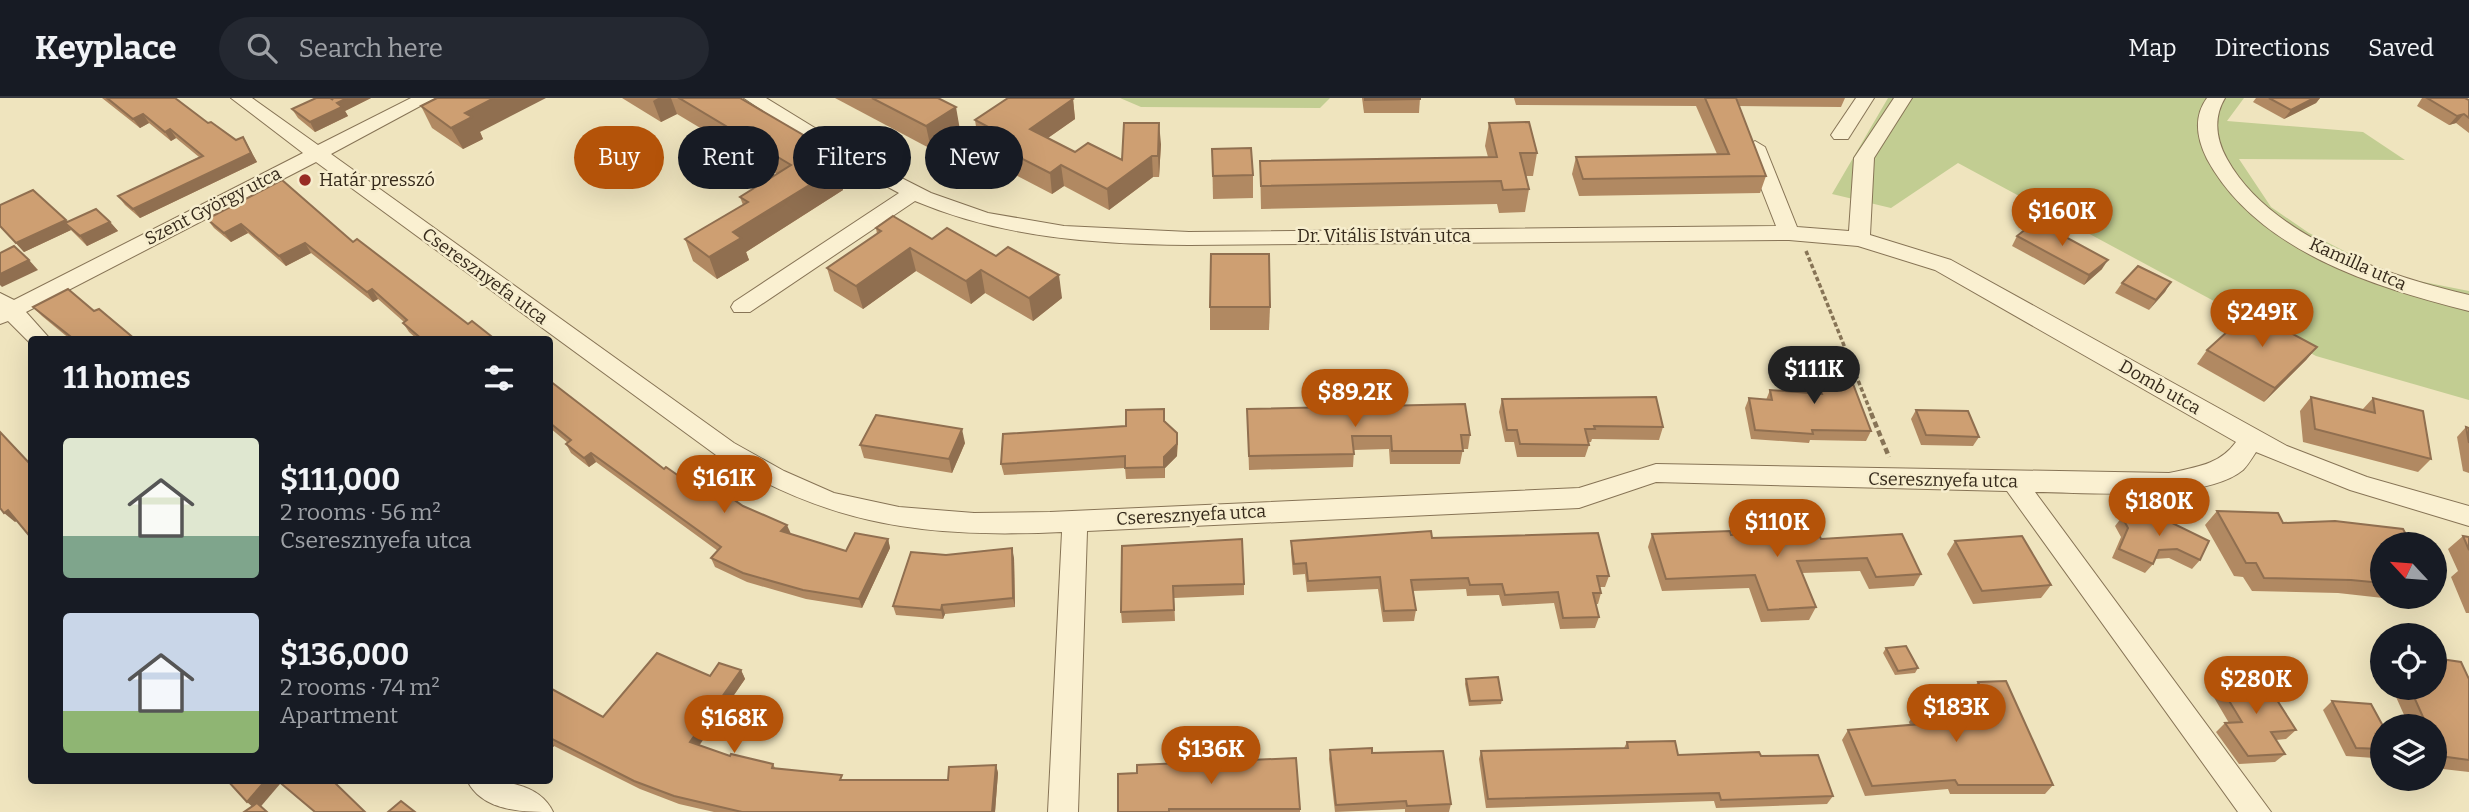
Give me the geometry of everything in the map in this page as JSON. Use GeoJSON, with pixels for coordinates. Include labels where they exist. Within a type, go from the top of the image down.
{"type":"FeatureCollection","features":[{"type":"Feature","properties":{"kind":"street","name":"Cseresznyefa utca"},"geometry":{"type":"LineString","coordinates":[[240,98],[725,449],[793,488],[829,502],[914,518],[1075,521],[1579,498],[1656,473],[1898,480],[2169,483],[2195,479],[2234,463],[2252,440]]}},
{"type":"Feature","properties":{"kind":"street","name":"Szent György utca"},"geometry":{"type":"LineString","coordinates":[[4,309],[426,98]]}},
{"type":"Feature","properties":{"kind":"street","name":"Dr. Vitális István utca"},"geometry":{"type":"LineString","coordinates":[[753,98],[856,162],[915,192],[951,208],[1016,226],[1166,238],[1794,233],[1859,239]]}},
{"type":"Feature","properties":{"kind":"street"},"geometry":{"type":"LineString","coordinates":[[1841,135],[1865,98]]}},
{"type":"Feature","properties":{"kind":"street"},"geometry":{"type":"LineString","coordinates":[[1859,239],[1864,158],[1903,98]]}},
{"type":"Feature","properties":{"kind":"street","name":"Kamilla utca"},"geometry":{"type":"LineString","coordinates":[[2216,98],[2207,126],[2214,155],[2240,190],[2262,211],[2311,245],[2350,264],[2407,287],[2469,303]]}},
{"type":"Feature","properties":{"kind":"street"},"geometry":{"type":"LineString","coordinates":[[1748,130],[1794,233]]}},
{"type":"Feature","properties":{"kind":"street"},"geometry":{"type":"LineString","coordinates":[[742,307],[915,192]]}},
{"type":"Feature","properties":{"kind":"street","name":"Domb utca"},"geometry":{"type":"LineString","coordinates":[[1859,239],[1943,265],[2252,440],[2344,480],[2469,516]]}},
{"type":"Feature","properties":{"kind":"street"},"geometry":{"type":"LineString","coordinates":[[4,309],[35,336]]}},
{"type":"Feature","properties":{"kind":"street"},"geometry":{"type":"LineString","coordinates":[[2014,482],[2256,812]]}},
{"type":"Feature","properties":{"kind":"street"},"geometry":{"type":"LineString","coordinates":[[1063,812],[1075,521]]}},
{"type":"Feature","properties":{"kind":"street"},"geometry":{"type":"LineString","coordinates":[[489,784],[538,812]]}},
{"type":"Feature","properties":{"kind":"path"},"geometry":{"type":"LineString","coordinates":[[1794,233],[1898,480]]}},
{"type":"Feature","properties":{"kind":"green space"},"geometry":{"type":"Polygon","coordinates":[[[1120,98],[1330,98],[1320,108],[1141,107],[1120,98]]]}},
{"type":"Feature","properties":{"kind":"green space"},"geometry":{"type":"Polygon","coordinates":[[[1888,98],[2244,98],[2227,121],[2363,132],[2405,160],[2239,159],[2271,207],[2309,233],[2393,276],[2469,291],[2469,400],[2316,356],[1958,163],[1891,208],[1832,194],[1888,98]]]}},
{"type":"Feature","properties":{"kind":"building"},"geometry":{"type":"Polygon","coordinates":[[[107,98],[175,98],[236,140],[243,137],[251,153],[133,209],[118,196],[203,156],[170,129],[165,132],[143,114],[133,119],[107,98]]]}},
{"type":"Feature","properties":{"kind":"building"},"geometry":{"type":"Polygon","coordinates":[[[316,98],[347,98],[337,103],[342,107],[310,122],[292,109],[316,98]]]}},
{"type":"Feature","properties":{"kind":"building"},"geometry":{"type":"Polygon","coordinates":[[[437,98],[494,98],[465,113],[472,117],[451,128],[421,106],[437,98]]]}},
{"type":"Feature","properties":{"kind":"building"},"geometry":{"type":"Polygon","coordinates":[[[679,98],[740,98],[793,129],[793,189],[803,189],[733,232],[741,238],[709,257],[685,239],[748,202],[740,197],[753,189],[779,189],[779,173],[791,165],[779,158],[779,126],[726,126],[679,98]]]}},
{"type":"Feature","properties":{"kind":"building"},"geometry":{"type":"Polygon","coordinates":[[[872,98],[938,98],[956,107],[926,126],[872,98]]]}},
{"type":"Feature","properties":{"kind":"building"},"geometry":{"type":"Polygon","coordinates":[[[1008,98],[1071,98],[1073,99],[1030,129],[1075,152],[1088,143],[1122,160],[1124,123],[1159,123],[1158,156],[1152,156],[1107,189],[1061,165],[1050,173],[1023,159],[1023,126],[986,126],[975,120],[1008,98]]]}},
{"type":"Feature","properties":{"kind":"building"},"geometry":{"type":"Polygon","coordinates":[[[1420,98],[1420,99],[1365,100],[1420,98]]]}},
{"type":"Feature","properties":{"kind":"building"},"geometry":{"type":"Polygon","coordinates":[[[1705,98],[1736,98],[1766,176],[1583,179],[1576,157],[1729,154],[1705,98]]]}},
{"type":"Feature","properties":{"kind":"building"},"geometry":{"type":"Polygon","coordinates":[[[2269,98],[2314,98],[2291,110],[2269,98]]]}},
{"type":"Feature","properties":{"kind":"building"},"geometry":{"type":"Polygon","coordinates":[[[2427,98],[2465,98],[2469,100],[2469,118],[2464,114],[2457,116],[2427,98]]]}},
{"type":"Feature","properties":{"kind":"building"},"geometry":{"type":"Polygon","coordinates":[[[1529,122],[1537,153],[1520,153],[1529,189],[1503,190],[1501,181],[1261,186],[1260,161],[1497,157],[1489,123],[1529,122]]]}},
{"type":"Feature","properties":{"kind":"building"},"geometry":{"type":"Polygon","coordinates":[[[1251,148],[1253,175],[1213,176],[1212,149],[1251,148]]]}},
{"type":"Feature","properties":{"kind":"building"},"geometry":{"type":"Polygon","coordinates":[[[282,180],[353,242],[357,239],[468,324],[472,321],[491,336],[418,336],[403,323],[407,320],[372,289],[367,292],[305,243],[279,256],[241,224],[224,233],[207,219],[282,180]]]}},
{"type":"Feature","properties":{"kind":"building"},"geometry":{"type":"Polygon","coordinates":[[[33,190],[66,220],[16,243],[0,226],[0,205],[33,190]]]}},
{"type":"Feature","properties":{"kind":"building"},"geometry":{"type":"Polygon","coordinates":[[[96,209],[110,222],[80,236],[65,223],[96,209]]]}},
{"type":"Feature","properties":{"kind":"building"},"geometry":{"type":"Polygon","coordinates":[[[893,216],[932,239],[947,228],[996,256],[1008,247],[1059,275],[1029,298],[981,270],[966,281],[910,248],[856,286],[827,268],[881,231],[876,228],[893,216]]]}},
{"type":"Feature","properties":{"kind":"building"},"geometry":{"type":"Polygon","coordinates":[[[2036,221],[2108,260],[2089,275],[2017,236],[2036,221]]]}},
{"type":"Feature","properties":{"kind":"building"},"geometry":{"type":"Polygon","coordinates":[[[14,246],[29,260],[0,274],[0,253],[14,246]]]}},
{"type":"Feature","properties":{"kind":"building"},"geometry":{"type":"Polygon","coordinates":[[[1211,254],[1269,254],[1270,307],[1210,307],[1211,254]]]}},
{"type":"Feature","properties":{"kind":"building"},"geometry":{"type":"Polygon","coordinates":[[[2138,266],[2171,282],[2156,300],[2122,283],[2138,266]]]}},
{"type":"Feature","properties":{"kind":"building"},"geometry":{"type":"Polygon","coordinates":[[[68,289],[94,311],[99,309],[131,336],[70,336],[33,307],[68,289]]]}},
{"type":"Feature","properties":{"kind":"building"},"geometry":{"type":"Polygon","coordinates":[[[2250,311],[2317,347],[2275,388],[2207,350],[2250,311]]]}},
{"type":"Feature","properties":{"kind":"building"},"geometry":{"type":"Polygon","coordinates":[[[1811,363],[1845,363],[1871,431],[1812,430],[1813,434],[1755,430],[1749,398],[1772,400],[1770,390],[1822,394],[1811,363]]]}},
{"type":"Feature","properties":{"kind":"building"},"geometry":{"type":"Polygon","coordinates":[[[553,383],[664,469],[666,467],[706,495],[716,487],[743,506],[787,525],[781,531],[846,551],[855,533],[888,539],[859,599],[803,590],[743,573],[711,558],[721,547],[591,453],[584,458],[566,444],[571,440],[553,425],[553,383]]]}},
{"type":"Feature","properties":{"kind":"building"},"geometry":{"type":"Polygon","coordinates":[[[1656,397],[1663,427],[1594,426],[1595,429],[1585,429],[1589,445],[1520,444],[1517,430],[1507,430],[1502,399],[1656,397]]]}},
{"type":"Feature","properties":{"kind":"building"},"geometry":{"type":"Polygon","coordinates":[[[2311,397],[2375,413],[2373,398],[2423,411],[2431,459],[2315,429],[2311,397]]]}},
{"type":"Feature","properties":{"kind":"building"},"geometry":{"type":"Polygon","coordinates":[[[1465,404],[1470,435],[1461,435],[1463,451],[1392,451],[1391,436],[1352,436],[1354,454],[1249,456],[1247,409],[1465,404]]]}},
{"type":"Feature","properties":{"kind":"building"},"geometry":{"type":"Polygon","coordinates":[[[1164,409],[1164,421],[1177,433],[1177,444],[1164,457],[1164,467],[1125,468],[1125,456],[1001,464],[1003,434],[1126,426],[1126,410],[1164,409]]]}},
{"type":"Feature","properties":{"kind":"building"},"geometry":{"type":"Polygon","coordinates":[[[1916,410],[1968,411],[1979,437],[1926,435],[1916,410]]]}},
{"type":"Feature","properties":{"kind":"building"},"geometry":{"type":"Polygon","coordinates":[[[876,415],[962,429],[949,459],[860,445],[876,415]]]}},
{"type":"Feature","properties":{"kind":"building"},"geometry":{"type":"Polygon","coordinates":[[[0,432],[28,462],[28,534],[8,510],[4,513],[0,508],[0,432]]]}},
{"type":"Feature","properties":{"kind":"building"},"geometry":{"type":"Polygon","coordinates":[[[2217,511],[2278,513],[2283,523],[2335,521],[2403,529],[2405,532],[2370,532],[2370,582],[2264,578],[2256,563],[2246,563],[2217,511]]]}},
{"type":"Feature","properties":{"kind":"building"},"geometry":{"type":"Polygon","coordinates":[[[2165,515],[2170,522],[2209,541],[2200,560],[2177,549],[2159,550],[2153,564],[2119,549],[2128,528],[2122,517],[2165,515]]]}},
{"type":"Feature","properties":{"kind":"building"},"geometry":{"type":"Polygon","coordinates":[[[1431,531],[1432,538],[1598,533],[1609,576],[1597,576],[1601,593],[1593,593],[1599,617],[1563,618],[1558,592],[1505,595],[1502,584],[1470,585],[1468,578],[1411,580],[1416,610],[1384,611],[1380,577],[1308,581],[1306,563],[1294,564],[1291,541],[1431,531]]]}},
{"type":"Feature","properties":{"kind":"building"},"geometry":{"type":"Polygon","coordinates":[[[1730,531],[1731,535],[1817,531],[1821,539],[1902,534],[1921,574],[1876,577],[1867,558],[1797,561],[1816,607],[1768,610],[1755,575],[1666,579],[1652,534],[1730,531]]]}},
{"type":"Feature","properties":{"kind":"building"},"geometry":{"type":"Polygon","coordinates":[[[2022,536],[2051,585],[1982,591],[1955,541],[2022,536]]]}},
{"type":"Feature","properties":{"kind":"building"},"geometry":{"type":"Polygon","coordinates":[[[2463,536],[2469,537],[2469,550],[2463,536]]]}},
{"type":"Feature","properties":{"kind":"building"},"geometry":{"type":"Polygon","coordinates":[[[1242,539],[1244,584],[1173,586],[1174,610],[1121,612],[1122,546],[1242,539]]]}},
{"type":"Feature","properties":{"kind":"building"},"geometry":{"type":"Polygon","coordinates":[[[1012,548],[1013,598],[942,605],[941,610],[893,606],[911,552],[946,555],[1012,548]]]}},
{"type":"Feature","properties":{"kind":"building"},"geometry":{"type":"Polygon","coordinates":[[[1906,646],[1918,668],[1898,671],[1886,648],[1906,646]]]}},
{"type":"Feature","properties":{"kind":"building"},"geometry":{"type":"Polygon","coordinates":[[[657,653],[710,676],[719,663],[741,670],[690,742],[730,756],[731,754],[773,764],[772,768],[842,775],[840,780],[948,780],[949,767],[996,765],[992,812],[742,812],[674,796],[634,781],[553,740],[553,690],[603,717],[657,653]]]}},
{"type":"Feature","properties":{"kind":"building"},"geometry":{"type":"Polygon","coordinates":[[[2447,660],[2461,662],[2469,679],[2469,760],[2447,757],[2447,714],[2422,714],[2415,700],[2447,700],[2447,660]]]}},
{"type":"Feature","properties":{"kind":"building"},"geometry":{"type":"Polygon","coordinates":[[[1498,677],[1502,700],[1470,701],[1466,679],[1498,677]]]}},
{"type":"Feature","properties":{"kind":"building"},"geometry":{"type":"Polygon","coordinates":[[[2263,678],[2296,730],[2271,732],[2285,754],[2248,756],[2225,723],[2242,722],[2217,681],[2263,678]]]}},
{"type":"Feature","properties":{"kind":"building"},"geometry":{"type":"Polygon","coordinates":[[[2006,681],[2053,785],[1958,785],[1955,780],[1872,786],[1848,730],[1921,724],[1916,712],[1924,712],[1919,699],[1985,697],[1978,682],[2006,681]]]}},
{"type":"Feature","properties":{"kind":"building"},"geometry":{"type":"Polygon","coordinates":[[[2332,701],[2371,704],[2376,714],[2370,714],[2370,749],[2356,748],[2332,701]]]}},
{"type":"Feature","properties":{"kind":"building"},"geometry":{"type":"Polygon","coordinates":[[[1675,741],[1678,755],[1759,752],[1761,756],[1818,755],[1833,796],[1721,800],[1719,793],[1488,799],[1481,751],[1628,748],[1627,742],[1675,741]]]}},
{"type":"Feature","properties":{"kind":"building"},"geometry":{"type":"Polygon","coordinates":[[[1372,748],[1372,753],[1443,751],[1451,804],[1407,806],[1406,801],[1336,805],[1330,750],[1372,748]]]}},
{"type":"Feature","properties":{"kind":"building"},"geometry":{"type":"Polygon","coordinates":[[[1296,758],[1300,809],[1169,809],[1169,812],[1118,812],[1118,774],[1137,773],[1137,765],[1296,758]]]}},
{"type":"Feature","properties":{"kind":"building"},"geometry":{"type":"Polygon","coordinates":[[[231,784],[263,784],[247,802],[231,784]]]}},
{"type":"Feature","properties":{"kind":"building"},"geometry":{"type":"Polygon","coordinates":[[[282,784],[336,784],[365,812],[315,812],[282,784]]]}},
{"type":"Feature","properties":{"kind":"building"},"geometry":{"type":"Polygon","coordinates":[[[401,801],[415,812],[388,812],[401,801]]]}},
{"type":"Feature","properties":{"kind":"building"},"geometry":{"type":"Polygon","coordinates":[[[257,803],[267,812],[244,812],[257,803]]]}},
{"type":"Feature","properties":{"kind":"place","name":"Határ presszó"},"geometry":{"type":"Point","coordinates":[305,180]}}]}
